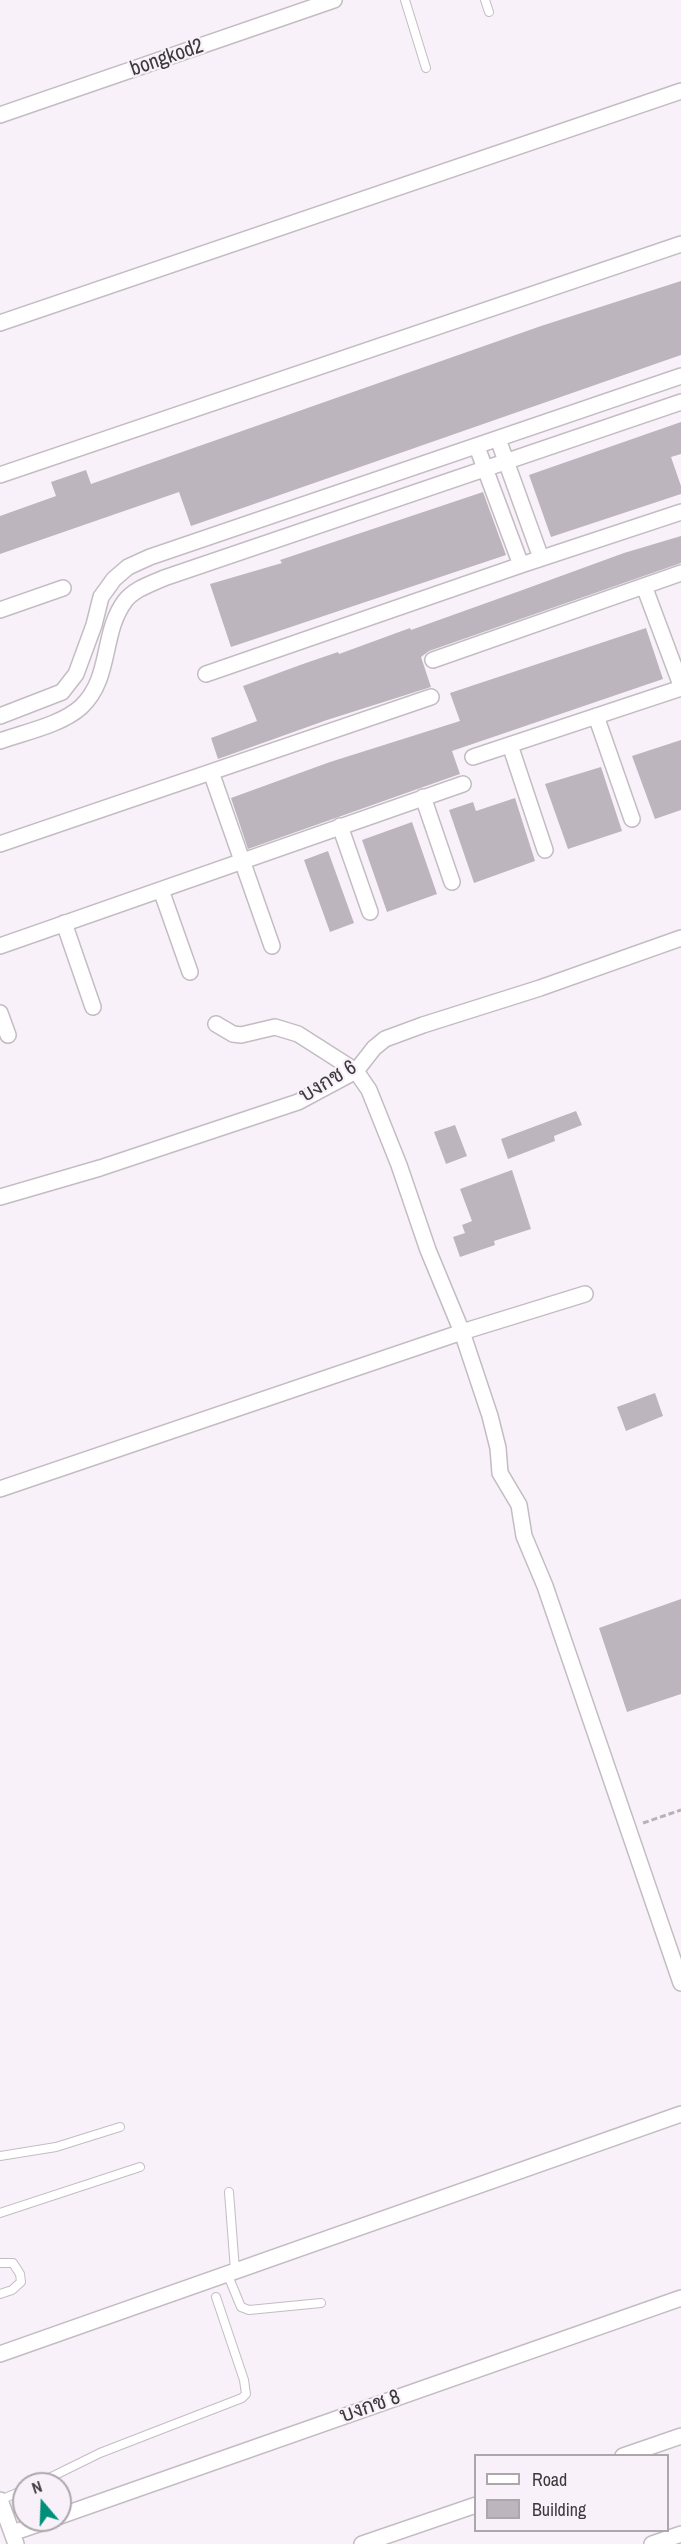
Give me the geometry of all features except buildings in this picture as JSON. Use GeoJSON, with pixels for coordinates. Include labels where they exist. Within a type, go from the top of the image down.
{"type":"FeatureCollection","features":[{"type":"Feature","properties":{"kind":"street","name":"bongkod2"},"geometry":{"type":"LineString","coordinates":[[0,115],[334,0]]}},
{"type":"Feature","properties":{"kind":"street"},"geometry":{"type":"LineString","coordinates":[[0,323],[681,91]]}},
{"type":"Feature","properties":{"kind":"street"},"geometry":{"type":"LineString","coordinates":[[0,475],[681,244]]}},
{"type":"Feature","properties":{"kind":"street"},"geometry":{"type":"LineString","coordinates":[[0,716],[62,693],[76,674],[94,625],[101,597],[114,579],[128,567],[150,556],[498,440],[681,376]]}},
{"type":"Feature","properties":{"kind":"street"},"geometry":{"type":"LineString","coordinates":[[0,741],[62,718],[79,708],[94,692],[104,667],[112,629],[124,602],[139,589],[164,578],[681,402]]}},
{"type":"Feature","properties":{"kind":"street"},"geometry":{"type":"LineString","coordinates":[[498,440],[541,558]]}},
{"type":"Feature","properties":{"kind":"street"},"geometry":{"type":"LineString","coordinates":[[477,447],[521,565]]}},
{"type":"Feature","properties":{"kind":"street"},"geometry":{"type":"LineString","coordinates":[[206,674],[681,512]]}},
{"type":"Feature","properties":{"kind":"street"},"geometry":{"type":"LineString","coordinates":[[433,660],[681,573]]}},
{"type":"Feature","properties":{"kind":"street"},"geometry":{"type":"LineString","coordinates":[[473,757],[681,686],[644,586]]}},
{"type":"Feature","properties":{"kind":"street"},"geometry":{"type":"LineString","coordinates":[[0,610],[63,588]]}},
{"type":"Feature","properties":{"kind":"street"},"geometry":{"type":"LineString","coordinates":[[94,625],[112,629]]}},
{"type":"Feature","properties":{"kind":"street"},"geometry":{"type":"LineString","coordinates":[[0,844],[431,697]]}},
{"type":"Feature","properties":{"kind":"street"},"geometry":{"type":"LineString","coordinates":[[596,716],[632,819]]}},
{"type":"Feature","properties":{"kind":"street"},"geometry":{"type":"LineString","coordinates":[[510,744],[545,850]]}},
{"type":"Feature","properties":{"kind":"street"},"geometry":{"type":"LineString","coordinates":[[211,772],[272,946]]}},
{"type":"Feature","properties":{"kind":"street"},"geometry":{"type":"LineString","coordinates":[[0,946],[464,784]]}},
{"type":"Feature","properties":{"kind":"street"},"geometry":{"type":"LineString","coordinates":[[423,797],[452,882]]}},
{"type":"Feature","properties":{"kind":"street"},"geometry":{"type":"LineString","coordinates":[[340,826],[370,912]]}},
{"type":"Feature","properties":{"kind":"street"},"geometry":{"type":"LineString","coordinates":[[161,890],[190,972]]}},
{"type":"Feature","properties":{"kind":"street"},"geometry":{"type":"LineString","coordinates":[[64,923],[93,1007]]}},
{"type":"Feature","properties":{"kind":"street","name":"บงกช 6"},"geometry":{"type":"LineString","coordinates":[[0,1197],[100,1168],[298,1102],[356,1071],[374,1048],[385,1040],[423,1025],[540,988],[681,938]]}},
{"type":"Feature","properties":{"kind":"street"},"geometry":{"type":"LineString","coordinates":[[0,1012],[8,1035]]}},
{"type":"Feature","properties":{"kind":"street"},"geometry":{"type":"LineString","coordinates":[[216,1024],[233,1034],[241,1035],[275,1027],[286,1029],[314,1042],[356,1071],[369,1090],[428,1250],[462,1332],[490,1416],[498,1448],[500,1473],[519,1505],[524,1536],[545,1586],[681,1983]]}},
{"type":"Feature","properties":{"kind":"street"},"geometry":{"type":"LineString","coordinates":[[0,1489],[462,1332],[585,1294]]}},
{"type":"Feature","properties":{"kind":"street"},"geometry":{"type":"LineString","coordinates":[[0,2354],[681,2114]]}},
{"type":"Feature","properties":{"kind":"street","name":"บงกช 8"},"geometry":{"type":"LineString","coordinates":[[72,2512],[681,2298]]}},
{"type":"Feature","properties":{"kind":"street"},"geometry":{"type":"LineString","coordinates":[[629,2454],[681,2436]]}},
{"type":"Feature","properties":{"kind":"street"},"geometry":{"type":"LineString","coordinates":[[0,2500],[14,2539]]}},
{"type":"Feature","properties":{"kind":"street"},"geometry":{"type":"LineString","coordinates":[[362,2544],[474,2506]]}},
{"type":"Feature","properties":{"kind":"street"},"geometry":{"type":"LineString","coordinates":[[652,2544],[681,2534]]}},
{"type":"Feature","properties":{"kind":"lane"},"geometry":{"type":"LineString","coordinates":[[405,0],[426,68]]}},
{"type":"Feature","properties":{"kind":"lane"},"geometry":{"type":"LineString","coordinates":[[485,0],[489,12]]}},
{"type":"Feature","properties":{"kind":"lane"},"geometry":{"type":"LineString","coordinates":[[0,2156],[56,2147],[120,2127]]}},
{"type":"Feature","properties":{"kind":"lane"},"geometry":{"type":"LineString","coordinates":[[0,2213],[140,2167]]}},
{"type":"Feature","properties":{"kind":"lane"},"geometry":{"type":"LineString","coordinates":[[229,2192],[231,2271],[241,2307],[249,2310],[321,2303]]}},
{"type":"Feature","properties":{"kind":"lane"},"geometry":{"type":"LineString","coordinates":[[0,2263],[13,2263],[17,2266],[21,2282],[12,2290],[0,2294]]}},
{"type":"Feature","properties":{"kind":"lane"},"geometry":{"type":"LineString","coordinates":[[61,2472],[100,2453],[242,2398],[246,2394],[244,2380],[216,2297]]}},
{"type":"Feature","properties":{"kind":"path"},"geometry":{"type":"LineString","coordinates":[[628,1829],[681,1810]]}}]}
